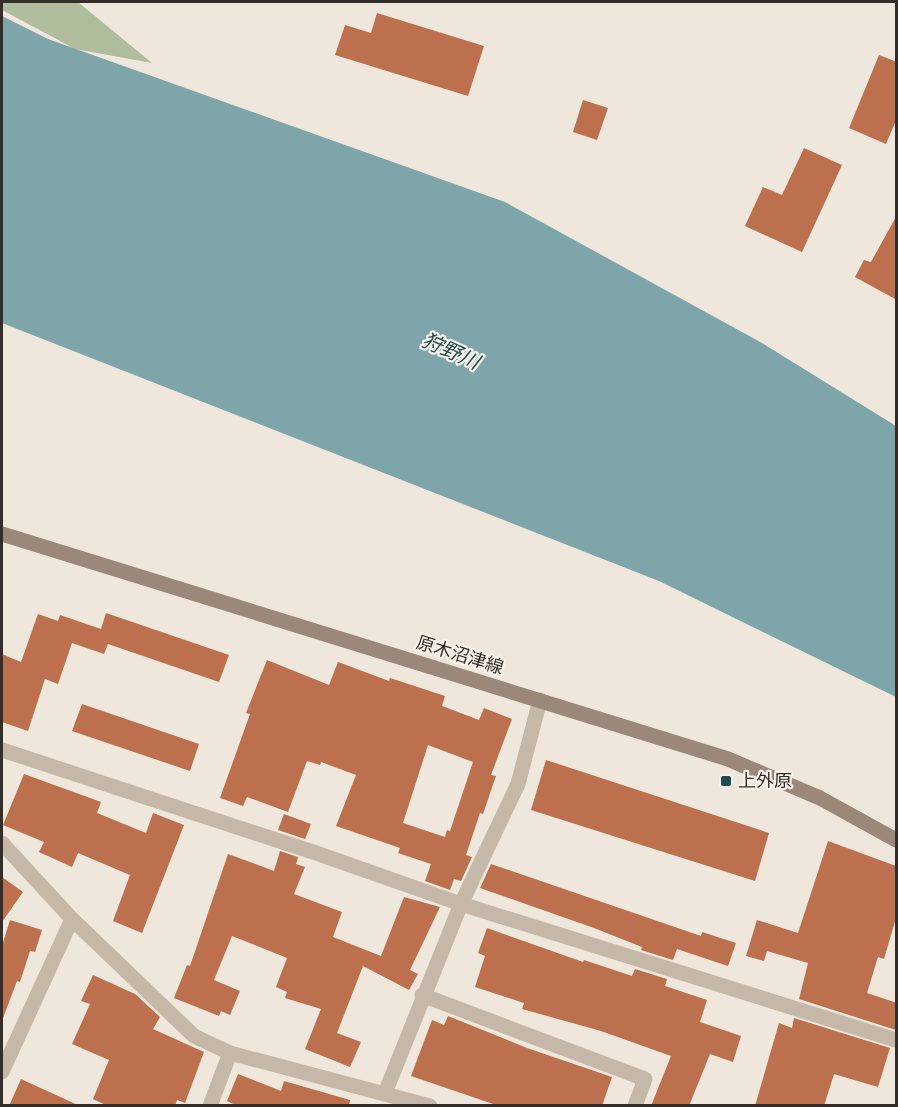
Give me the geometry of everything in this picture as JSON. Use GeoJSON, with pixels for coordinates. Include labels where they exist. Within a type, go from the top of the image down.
{"type":"FeatureCollection","features":[{"type":"Feature","properties":{"kind":"main road","name":"原木沼津線"},"geometry":{"type":"LineString","coordinates":[[2,534],[728,759],[820,798],[897,840]]}},
{"type":"Feature","properties":{"kind":"street"},"geometry":{"type":"LineString","coordinates":[[385,1094],[422,995],[461,904],[518,784],[540,700]]}},
{"type":"Feature","properties":{"kind":"street"},"geometry":{"type":"LineString","coordinates":[[2,750],[316,853],[461,904],[897,1040]]}},
{"type":"Feature","properties":{"kind":"street"},"geometry":{"type":"LineString","coordinates":[[2,843],[72,918],[194,1036],[230,1053],[430,1106]]}},
{"type":"Feature","properties":{"kind":"street"},"geometry":{"type":"LineString","coordinates":[[2,1072],[72,918]]}},
{"type":"Feature","properties":{"kind":"street"},"geometry":{"type":"LineString","coordinates":[[422,995],[645,1079],[635,1106]]}},
{"type":"Feature","properties":{"kind":"street"},"geometry":{"type":"LineString","coordinates":[[210,1106],[230,1053]]}},
{"type":"Feature","properties":{"kind":"green space"},"geometry":{"type":"Polygon","coordinates":[[[2,2],[78,2],[152,63],[75,49],[2,10],[2,2]]]}},
{"type":"Feature","properties":{"kind":"water","name":"狩野川"},"geometry":{"type":"Polygon","coordinates":[[[2,16],[48,39],[505,202],[762,343],[896,426],[896,697],[659,581],[2,323],[2,16]]]}},
{"type":"Feature","properties":{"kind":"building"},"geometry":{"type":"Polygon","coordinates":[[[377,13],[484,46],[468,96],[335,55],[345,25],[371,33],[377,13]]]}},
{"type":"Feature","properties":{"kind":"building"},"geometry":{"type":"Polygon","coordinates":[[[879,55],[897,62],[897,118],[886,144],[849,128],[879,55]]]}},
{"type":"Feature","properties":{"kind":"building"},"geometry":{"type":"Polygon","coordinates":[[[583,100],[608,108],[597,140],[573,132],[583,100]]]}},
{"type":"Feature","properties":{"kind":"building"},"geometry":{"type":"Polygon","coordinates":[[[804,148],[842,165],[802,252],[745,226],[763,187],[782,195],[804,148]]]}},
{"type":"Feature","properties":{"kind":"building"},"geometry":{"type":"Polygon","coordinates":[[[897,215],[897,300],[855,277],[864,260],[871,262],[897,215]]]}},
{"type":"Feature","properties":{"kind":"building"},"geometry":{"type":"Polygon","coordinates":[[[106,613],[229,655],[219,682],[108,644],[104,654],[72,643],[58,684],[45,679],[28,731],[2,722],[2,654],[21,662],[38,614],[58,621],[60,615],[101,629],[106,613]]]}},
{"type":"Feature","properties":{"kind":"building"},"geometry":{"type":"Polygon","coordinates":[[[267,660],[329,685],[338,662],[389,681],[390,678],[445,696],[442,706],[479,720],[484,708],[512,719],[491,775],[496,776],[483,814],[480,813],[466,855],[472,857],[461,881],[454,879],[450,890],[425,881],[431,864],[398,853],[400,848],[336,826],[356,775],[321,762],[320,765],[307,761],[288,812],[247,797],[243,806],[220,798],[250,714],[246,713],[267,660]],[[428,745],[403,823],[445,837],[447,830],[450,831],[473,762],[428,745]]]}},
{"type":"Feature","properties":{"kind":"building"},"geometry":{"type":"Polygon","coordinates":[[[82,704],[199,744],[190,771],[72,731],[82,704]]]}},
{"type":"Feature","properties":{"kind":"building"},"geometry":{"type":"Polygon","coordinates":[[[546,760],[769,833],[755,881],[531,810],[546,760]]]}},
{"type":"Feature","properties":{"kind":"building"},"geometry":{"type":"Polygon","coordinates":[[[24,774],[101,802],[97,813],[146,833],[153,813],[184,825],[142,933],[113,921],[130,875],[78,853],[72,867],[39,852],[44,842],[3,825],[24,774]]]}},
{"type":"Feature","properties":{"kind":"building"},"geometry":{"type":"Polygon","coordinates":[[[284,814],[311,824],[305,839],[278,830],[284,814]]]}},
{"type":"Feature","properties":{"kind":"building"},"geometry":{"type":"Polygon","coordinates":[[[828,841],[896,866],[896,918],[884,959],[878,957],[867,993],[897,1003],[896,1030],[799,999],[808,963],[767,951],[764,961],[746,956],[757,920],[798,933],[828,841]]]}},
{"type":"Feature","properties":{"kind":"building"},"geometry":{"type":"Polygon","coordinates":[[[280,851],[298,857],[296,864],[305,867],[294,894],[342,912],[333,937],[381,956],[404,897],[440,907],[410,970],[418,974],[409,990],[363,966],[337,1033],[361,1042],[350,1067],[305,1049],[321,1009],[285,998],[287,992],[276,987],[287,958],[232,936],[214,980],[240,991],[230,1015],[221,1011],[219,1016],[174,998],[187,965],[190,966],[228,854],[274,871],[280,851]]]}},
{"type":"Feature","properties":{"kind":"building"},"geometry":{"type":"Polygon","coordinates":[[[491,864],[701,936],[702,932],[736,943],[728,966],[677,949],[673,960],[641,950],[642,947],[594,928],[480,888],[491,864]]]}},
{"type":"Feature","properties":{"kind":"building"},"geometry":{"type":"Polygon","coordinates":[[[2,877],[23,892],[2,922],[2,877]]]}},
{"type":"Feature","properties":{"kind":"building"},"geometry":{"type":"Polygon","coordinates":[[[10,920],[42,930],[35,952],[30,951],[20,982],[17,981],[3,1018],[2,946],[10,920]]]}},
{"type":"Feature","properties":{"kind":"building"},"geometry":{"type":"Polygon","coordinates":[[[487,928],[583,962],[584,960],[632,976],[635,969],[667,979],[665,986],[707,1000],[700,1022],[741,1036],[733,1062],[710,1054],[689,1106],[651,1106],[671,1056],[601,1031],[522,1009],[524,1003],[475,987],[485,956],[478,953],[487,928]]]}},
{"type":"Feature","properties":{"kind":"building"},"geometry":{"type":"Polygon","coordinates":[[[93,975],[135,994],[160,1017],[153,1029],[204,1052],[185,1103],[177,1100],[175,1106],[108,1106],[93,1099],[109,1060],[72,1044],[90,1004],[81,1001],[93,975]]]}},
{"type":"Feature","properties":{"kind":"building"},"geometry":{"type":"Polygon","coordinates":[[[448,1016],[527,1048],[612,1077],[602,1106],[499,1106],[411,1076],[432,1020],[444,1025],[448,1016]]]}},
{"type":"Feature","properties":{"kind":"building"},"geometry":{"type":"Polygon","coordinates":[[[794,1018],[890,1048],[878,1087],[834,1074],[824,1106],[755,1106],[779,1023],[792,1028],[794,1018]]]}},
{"type":"Feature","properties":{"kind":"building"},"geometry":{"type":"Polygon","coordinates":[[[238,1074],[281,1091],[284,1081],[350,1100],[349,1106],[237,1106],[227,1101],[238,1074]]]}},
{"type":"Feature","properties":{"kind":"building"},"geometry":{"type":"Polygon","coordinates":[[[21,1079],[80,1106],[9,1106],[21,1079]]]}},
{"type":"Feature","properties":{"kind":"place","name":"上外原"},"geometry":{"type":"Point","coordinates":[726,781]}}]}
